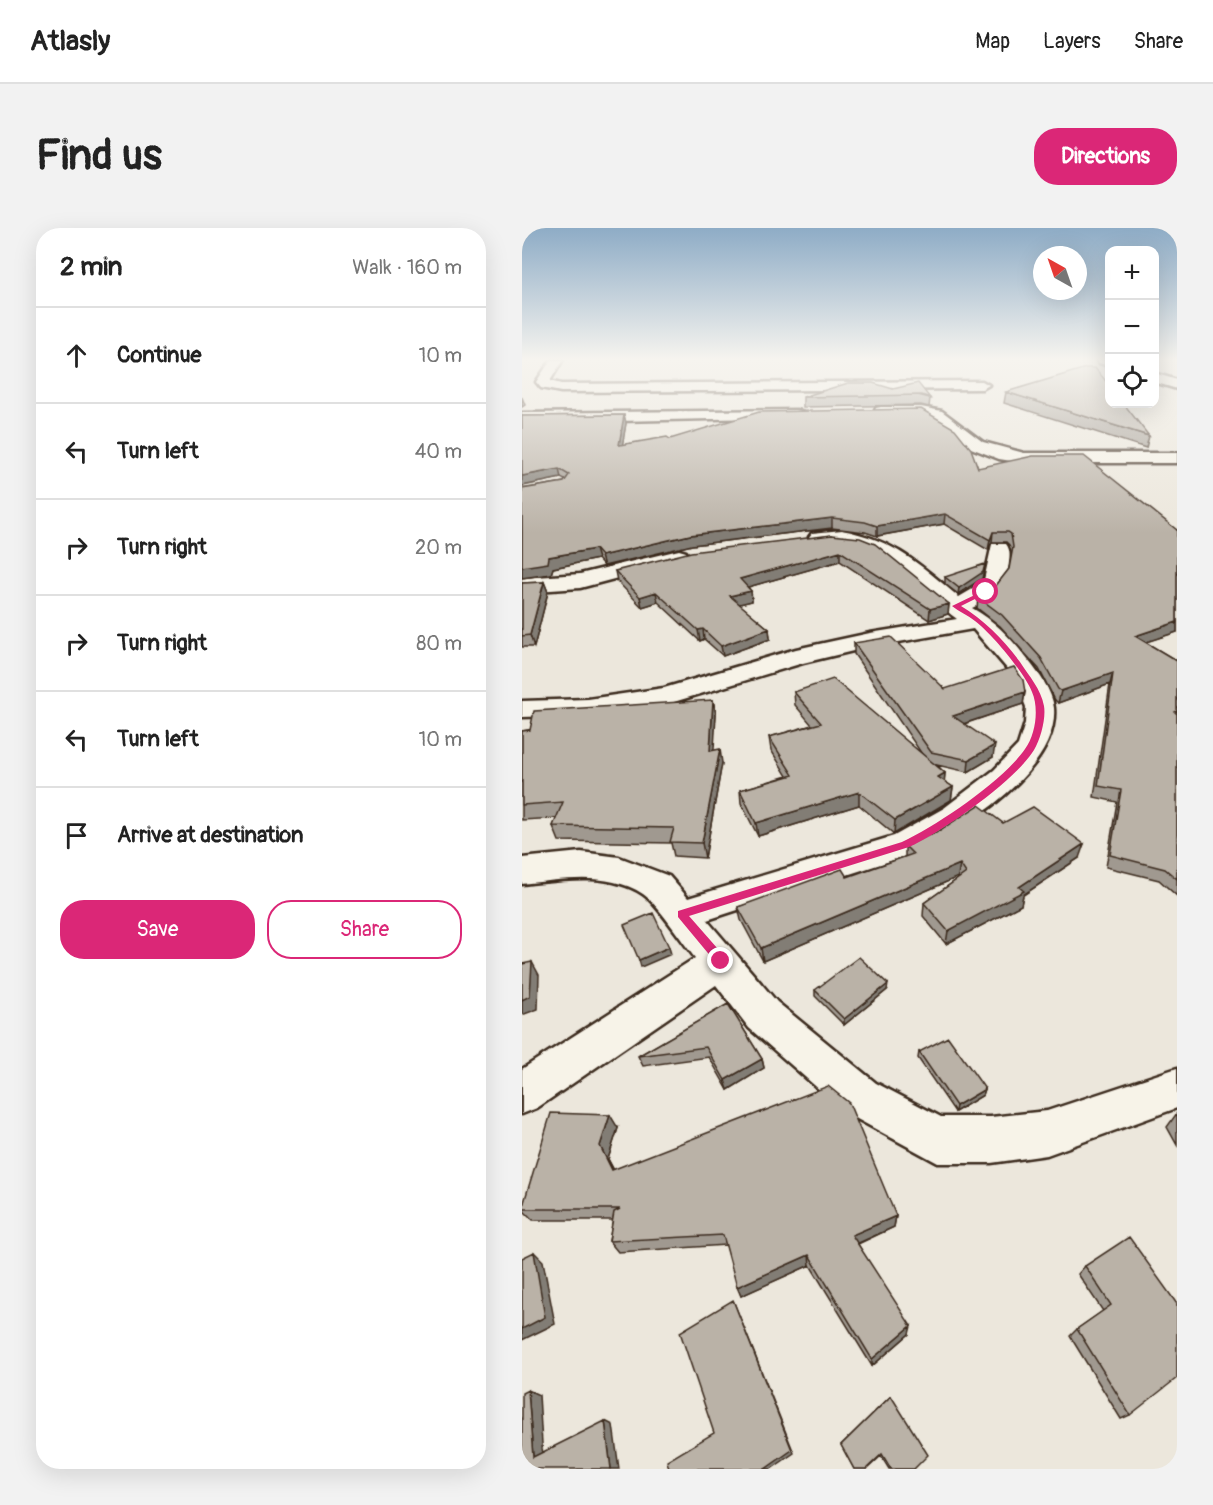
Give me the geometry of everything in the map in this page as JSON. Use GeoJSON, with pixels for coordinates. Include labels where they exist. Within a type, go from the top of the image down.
{"type":"FeatureCollection","features":[{"type":"Feature","properties":{"kind":"street"},"geometry":{"type":"LineString","coordinates":[[942,418],[977,445],[1005,455],[1024,458],[1177,458]]}},
{"type":"Feature","properties":{"kind":"street"},"geometry":{"type":"LineString","coordinates":[[682,914],[906,844],[931,832],[958,814],[1012,769],[1030,749],[1037,729],[1040,708],[1036,691],[1027,676],[967,613],[903,562],[865,540],[832,536],[797,540]]}},
{"type":"Feature","properties":{"kind":"street"},"geometry":{"type":"LineString","coordinates":[[522,710],[588,706],[667,696],[796,657],[870,640],[951,628],[967,613],[978,597],[993,586],[1000,566],[999,548]]}},
{"type":"Feature","properties":{"kind":"street"},"geometry":{"type":"LineString","coordinates":[[522,585],[580,581],[624,568],[704,552]]}},
{"type":"Feature","properties":{"kind":"street"},"geometry":{"type":"LineString","coordinates":[[522,871],[581,865],[620,870],[657,885],[763,1015],[861,1098],[938,1140],[990,1140],[1047,1133],[1177,1088]]}},
{"type":"Feature","properties":{"kind":"street"},"geometry":{"type":"LineString","coordinates":[[522,1093],[607,1039],[721,961]]}},
{"type":"Feature","properties":{"kind":"building"},"geometry":{"type":"Polygon","coordinates":[[[522,418],[624,418],[619,445],[667,437],[670,439],[740,418],[936,418],[955,429],[971,449],[978,468],[1033,456],[1084,456],[1177,530],[1177,622],[1135,636],[1177,661],[1177,711],[1175,712],[1177,714],[1177,879],[1165,869],[1110,855],[1121,790],[1098,786],[1113,673],[1061,691],[1041,658],[1002,615],[978,597],[995,587],[1009,569],[1013,547],[1011,534],[1008,532],[993,532],[990,540],[945,514],[877,526],[865,522],[832,518],[690,535],[601,556],[595,549],[549,557],[548,563],[522,567],[522,489],[564,482],[569,475],[559,469],[522,476],[522,418]]]}},
{"type":"Feature","properties":{"kind":"building"},"geometry":{"type":"Polygon","coordinates":[[[1090,418],[1135,418],[1149,436],[1090,418]]]}},
{"type":"Feature","properties":{"kind":"building"},"geometry":{"type":"Polygon","coordinates":[[[832,535],[860,538],[875,544],[949,604],[930,609],[840,551],[740,579],[751,591],[730,596],[769,629],[721,646],[703,629],[698,630],[656,592],[640,597],[615,571],[691,552],[832,535]]]}},
{"type":"Feature","properties":{"kind":"building"},"geometry":{"type":"Polygon","coordinates":[[[985,564],[983,572],[959,588],[945,577],[985,564]]]}},
{"type":"Feature","properties":{"kind":"building"},"geometry":{"type":"Polygon","coordinates":[[[544,582],[530,635],[522,636],[522,583],[544,582]]]}},
{"type":"Feature","properties":{"kind":"building"},"geometry":{"type":"Polygon","coordinates":[[[891,637],[945,689],[1014,667],[1023,680],[1025,692],[953,716],[995,745],[969,760],[931,752],[854,643],[891,637]]]}},
{"type":"Feature","properties":{"kind":"building"},"geometry":{"type":"Polygon","coordinates":[[[833,679],[945,773],[938,777],[953,787],[895,820],[859,792],[756,823],[740,790],[793,775],[769,737],[821,723],[794,692],[833,679]]]}},
{"type":"Feature","properties":{"kind":"building"},"geometry":{"type":"Polygon","coordinates":[[[713,700],[710,751],[720,749],[702,843],[670,842],[674,828],[553,826],[563,802],[522,805],[522,731],[530,730],[534,711],[713,700]]]}},
{"type":"Feature","properties":{"kind":"building"},"geometry":{"type":"Polygon","coordinates":[[[979,805],[1003,823],[1033,807],[1084,844],[1019,887],[1024,891],[948,931],[924,903],[966,873],[960,864],[761,948],[738,907],[842,869],[847,877],[913,854],[905,846],[940,830],[979,805]]]}},
{"type":"Feature","properties":{"kind":"building"},"geometry":{"type":"Polygon","coordinates":[[[653,913],[669,947],[639,960],[624,925],[653,913]]]}},
{"type":"Feature","properties":{"kind":"building"},"geometry":{"type":"Polygon","coordinates":[[[859,957],[888,984],[844,1019],[815,990],[859,957]]]}},
{"type":"Feature","properties":{"kind":"building"},"geometry":{"type":"Polygon","coordinates":[[[532,962],[530,996],[522,1000],[522,964],[532,962]]]}},
{"type":"Feature","properties":{"kind":"building"},"geometry":{"type":"Polygon","coordinates":[[[728,1004],[762,1059],[725,1080],[706,1047],[638,1056],[728,1004]]]}},
{"type":"Feature","properties":{"kind":"building"},"geometry":{"type":"Polygon","coordinates":[[[948,1037],[985,1089],[956,1106],[919,1052],[948,1037]]]}},
{"type":"Feature","properties":{"kind":"building"},"geometry":{"type":"Polygon","coordinates":[[[828,1086],[849,1103],[896,1216],[852,1235],[911,1326],[872,1359],[809,1255],[737,1287],[723,1235],[609,1241],[614,1212],[620,1209],[522,1209],[551,1113],[610,1115],[600,1146],[612,1170],[828,1086]]]}},
{"type":"Feature","properties":{"kind":"building"},"geometry":{"type":"Polygon","coordinates":[[[1129,1237],[1177,1304],[1177,1378],[1130,1415],[1077,1329],[1111,1305],[1085,1266],[1129,1237]]]}},
{"type":"Feature","properties":{"kind":"building"},"geometry":{"type":"Polygon","coordinates":[[[534,1252],[545,1317],[522,1329],[522,1258],[534,1252]]]}},
{"type":"Feature","properties":{"kind":"building"},"geometry":{"type":"Polygon","coordinates":[[[733,1300],[792,1450],[765,1469],[669,1469],[667,1461],[714,1433],[680,1332],[733,1300]]]}},
{"type":"Feature","properties":{"kind":"building"},"geometry":{"type":"Polygon","coordinates":[[[528,1390],[533,1457],[605,1421],[611,1469],[522,1469],[522,1393],[528,1390]]]}},
{"type":"Feature","properties":{"kind":"building"},"geometry":{"type":"Polygon","coordinates":[[[891,1396],[928,1455],[914,1469],[891,1469],[882,1454],[866,1469],[854,1469],[841,1445],[891,1396]]]}},
{"type":"Feature","properties":{"kind":"route"},"geometry":{"type":"LineString","coordinates":[[721,961],[682,914],[906,844],[931,832],[958,814],[1012,769],[1030,749],[1037,729],[1040,708],[1036,691],[1012,657],[979,620],[964,613],[956,606],[986,592]]}}]}
